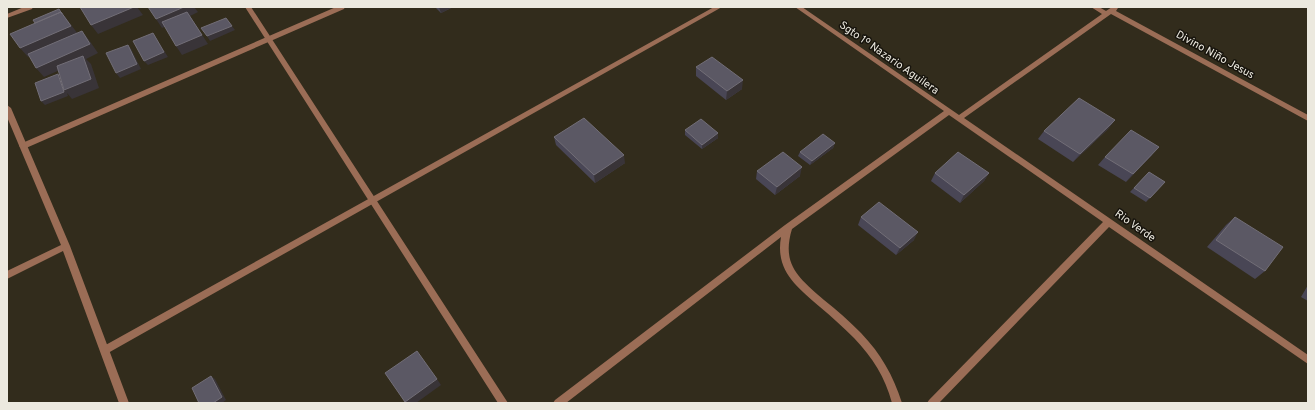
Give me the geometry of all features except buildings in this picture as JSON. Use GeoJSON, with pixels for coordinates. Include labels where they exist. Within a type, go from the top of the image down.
{"type":"FeatureCollection","features":[{"type":"Feature","properties":{"kind":"street"},"geometry":{"type":"LineString","coordinates":[[7,16],[30,7]]}},
{"type":"Feature","properties":{"kind":"street"},"geometry":{"type":"LineString","coordinates":[[248,7],[503,403]]}},
{"type":"Feature","properties":{"kind":"street"},"geometry":{"type":"LineString","coordinates":[[23,146],[342,7]]}},
{"type":"Feature","properties":{"kind":"street"},"geometry":{"type":"LineString","coordinates":[[105,350],[719,7]]}},
{"type":"Feature","properties":{"kind":"street","name":"Sgto 1º Nazario Aguilera"},"geometry":{"type":"LineString","coordinates":[[798,7],[948,112]]}},
{"type":"Feature","properties":{"kind":"street","name":"Divino Niño Jesus"},"geometry":{"type":"LineString","coordinates":[[1094,7],[1111,11],[1308,118]]}},
{"type":"Feature","properties":{"kind":"street"},"geometry":{"type":"LineString","coordinates":[[958,119],[1111,11]]}},
{"type":"Feature","properties":{"kind":"street"},"geometry":{"type":"LineString","coordinates":[[7,108],[66,246],[124,403]]}},
{"type":"Feature","properties":{"kind":"street"},"geometry":{"type":"LineString","coordinates":[[558,403],[788,227],[948,112]]}},
{"type":"Feature","properties":{"kind":"street","name":"Rio Verde"},"geometry":{"type":"LineString","coordinates":[[948,112],[1109,221],[1308,360]]}},
{"type":"Feature","properties":{"kind":"street"},"geometry":{"type":"LineString","coordinates":[[936,402],[1109,221]]}},
{"type":"Feature","properties":{"kind":"street"},"geometry":{"type":"LineString","coordinates":[[788,227],[784,239],[783,250],[790,271],[797,282],[865,343],[888,374],[897,403]]}},
{"type":"Feature","properties":{"kind":"street"},"geometry":{"type":"LineString","coordinates":[[7,275],[66,246]]}}]}
